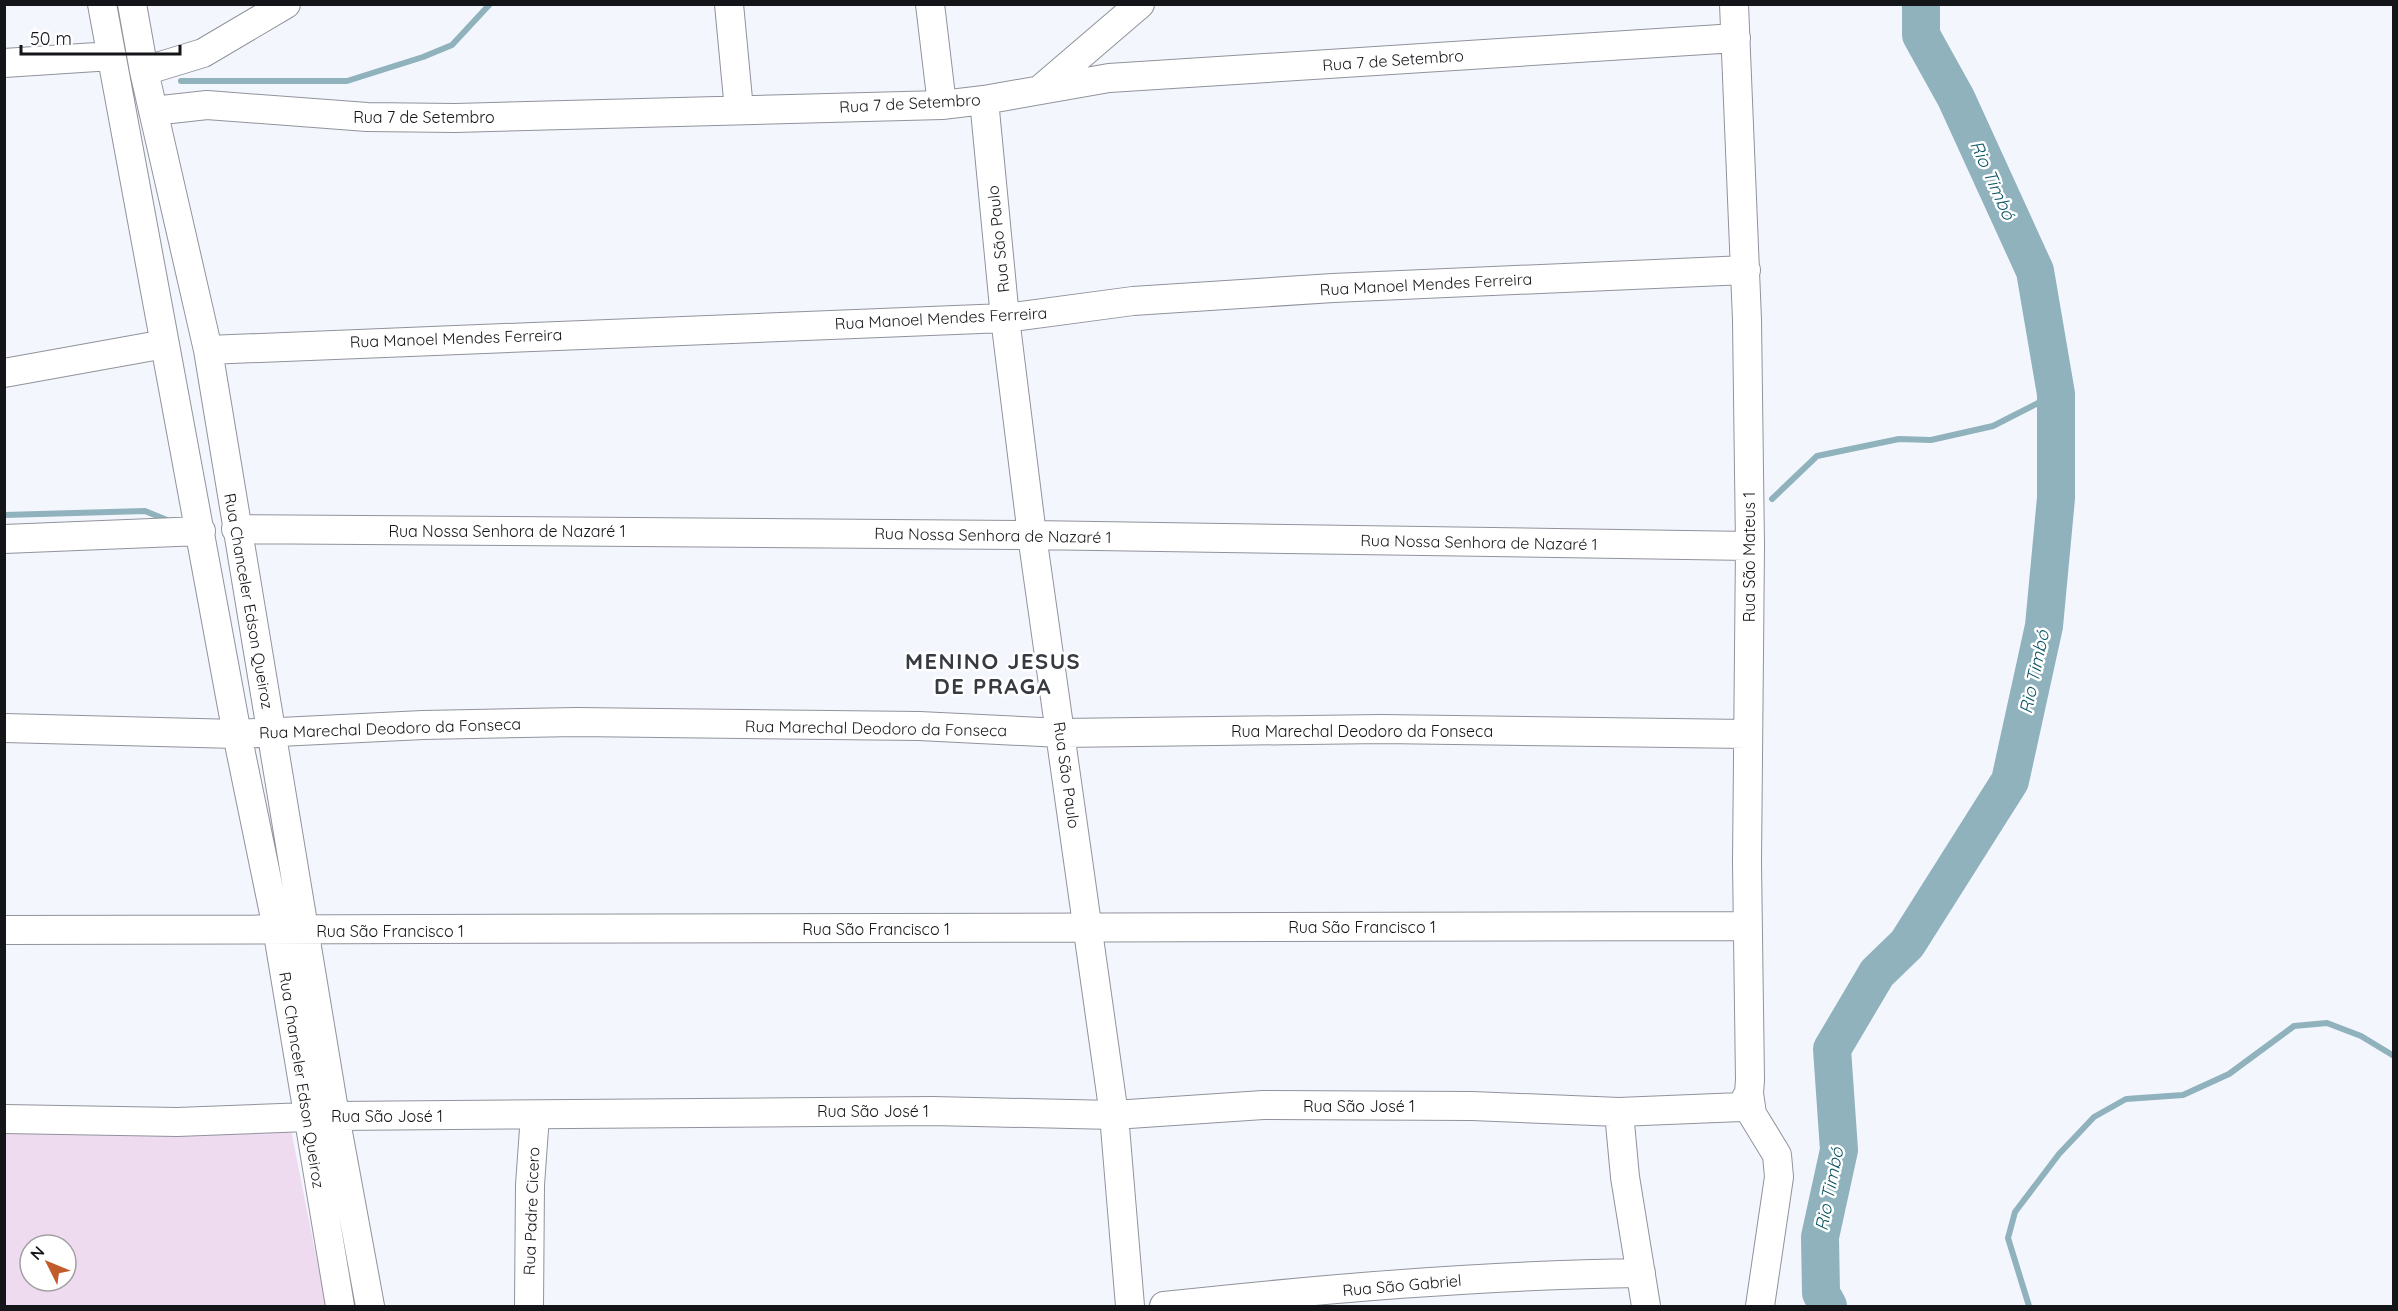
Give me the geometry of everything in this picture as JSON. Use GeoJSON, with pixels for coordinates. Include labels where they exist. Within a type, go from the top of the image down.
{"type":"FeatureCollection","features":[{"type":"Feature","properties":{"kind":"street","name":"Rua Chanceler Edson Queiroz"},"geometry":{"type":"LineString","coordinates":[[102,4],[237,734],[277,928],[340,1306]]}},
{"type":"Feature","properties":{"kind":"street","name":"Rua Chanceler Edson Queiroz"},"geometry":{"type":"LineString","coordinates":[[132,4],[144,71],[208,350],[335,1116],[370,1306]]}},
{"type":"Feature","properties":{"kind":"street"},"geometry":{"type":"LineString","coordinates":[[144,71],[203,53],[286,4]]}},
{"type":"Feature","properties":{"kind":"street"},"geometry":{"type":"LineString","coordinates":[[729,4],[739,110]]}},
{"type":"Feature","properties":{"kind":"street"},"geometry":{"type":"LineString","coordinates":[[930,4],[942,105]]}},
{"type":"Feature","properties":{"kind":"street","name":"Rua São Mateus 1"},"geometry":{"type":"LineString","coordinates":[[1734,4],[1746,270],[1750,546],[1747,734],[1747,926],[1750,990],[1745,1100],[1778,1155],[1779,1177],[1776,1207],[1760,1290],[1760,1306]]}},
{"type":"Feature","properties":{"kind":"street"},"geometry":{"type":"LineString","coordinates":[[1042,88],[1132,8]]}},
{"type":"Feature","properties":{"kind":"street","name":"Rua 7 de Setembro"},"geometry":{"type":"LineString","coordinates":[[153,111],[207,105],[367,117],[455,118],[942,105],[1109,78],[1736,38]]}},
{"type":"Feature","properties":{"kind":"street"},"geometry":{"type":"LineString","coordinates":[[4,63],[112,56]]}},
{"type":"Feature","properties":{"kind":"street","name":"Rua São Paulo"},"geometry":{"type":"LineString","coordinates":[[984,100],[1005,318],[1032,535],[1090,928],[1114,1114],[1130,1306]]}},
{"type":"Feature","properties":{"kind":"street","name":"Rua Manoel Mendes Ferreira"},"geometry":{"type":"LineString","coordinates":[[208,350],[1005,318],[1133,301],[1333,288],[1746,270]]}},
{"type":"Feature","properties":{"kind":"street"},"geometry":{"type":"LineString","coordinates":[[4,373],[165,344]]}},
{"type":"Feature","properties":{"kind":"street","name":"Rua Nossa Senhora de Nazaré 1"},"geometry":{"type":"LineString","coordinates":[[236,529],[1032,535],[1750,546]]}},
{"type":"Feature","properties":{"kind":"street"},"geometry":{"type":"LineString","coordinates":[[4,540],[201,531]]}},
{"type":"Feature","properties":{"kind":"street","name":"Rua Marechal Deodoro da Fonseca"},"geometry":{"type":"LineString","coordinates":[[4,728],[237,734],[423,725],[577,722],[919,726],[1061,733],[1382,729],[1747,734]]}},
{"type":"Feature","properties":{"kind":"street","name":"Rua São Francisco 1"},"geometry":{"type":"LineString","coordinates":[[4,930],[1747,926]]}},
{"type":"Feature","properties":{"kind":"street","name":"Rua São José 1"},"geometry":{"type":"LineString","coordinates":[[4,1119],[177,1122],[335,1116],[921,1111],[1114,1114],[1263,1105],[1472,1106],[1619,1112],[1745,1100]]}},
{"type":"Feature","properties":{"kind":"street"},"geometry":{"type":"LineString","coordinates":[[1619,1112],[1625,1177],[1646,1306]]}},
{"type":"Feature","properties":{"kind":"street","name":"Rua Padre Cicero"},"geometry":{"type":"LineString","coordinates":[[529,1306],[530,1185],[535,1115]]}},
{"type":"Feature","properties":{"kind":"street","name":"Rua São Gabriel"},"geometry":{"type":"LineString","coordinates":[[1164,1306],[1270,1295],[1553,1274],[1641,1273]]}},
{"type":"Feature","properties":{"kind":"shaded area"},"geometry":{"type":"Polygon","coordinates":[[[5,1129],[291,1130],[326,1306],[5,1306],[5,1129]]]}},
{"type":"Feature","properties":{"kind":"waterway"},"geometry":{"type":"LineString","coordinates":[[181,81],[347,81],[423,57],[452,45],[490,4]]}},
{"type":"Feature","properties":{"kind":"waterway","name":"Rio Timbó"},"geometry":{"type":"LineString","coordinates":[[1828,1306],[1821,1293],[1820,1237],[1839,1150],[1832,1049],[1877,973],[1907,944],[2010,781],[2044,626],[2056,498],[2056,394],[2035,271],[1956,98],[1921,35],[1921,4]]}},
{"type":"Feature","properties":{"kind":"waterway"},"geometry":{"type":"LineString","coordinates":[[1772,499],[1817,456],[1899,439],[1931,440],[1993,426],[2056,394]]}},
{"type":"Feature","properties":{"kind":"waterway"},"geometry":{"type":"LineString","coordinates":[[4,515],[145,511],[167,520]]}},
{"type":"Feature","properties":{"kind":"waterway"},"geometry":{"type":"LineString","coordinates":[[2029,1306],[2008,1238],[2015,1212],[2059,1154],[2094,1117],[2126,1099],[2183,1095],[2229,1074],[2294,1026],[2327,1023],[2361,1036],[2394,1056]]}},
{"type":"Feature","properties":{"kind":"district","name":"MENINO JESUS DE PRAGA"},"geometry":{"type":"Point","coordinates":[993,674]}}]}
